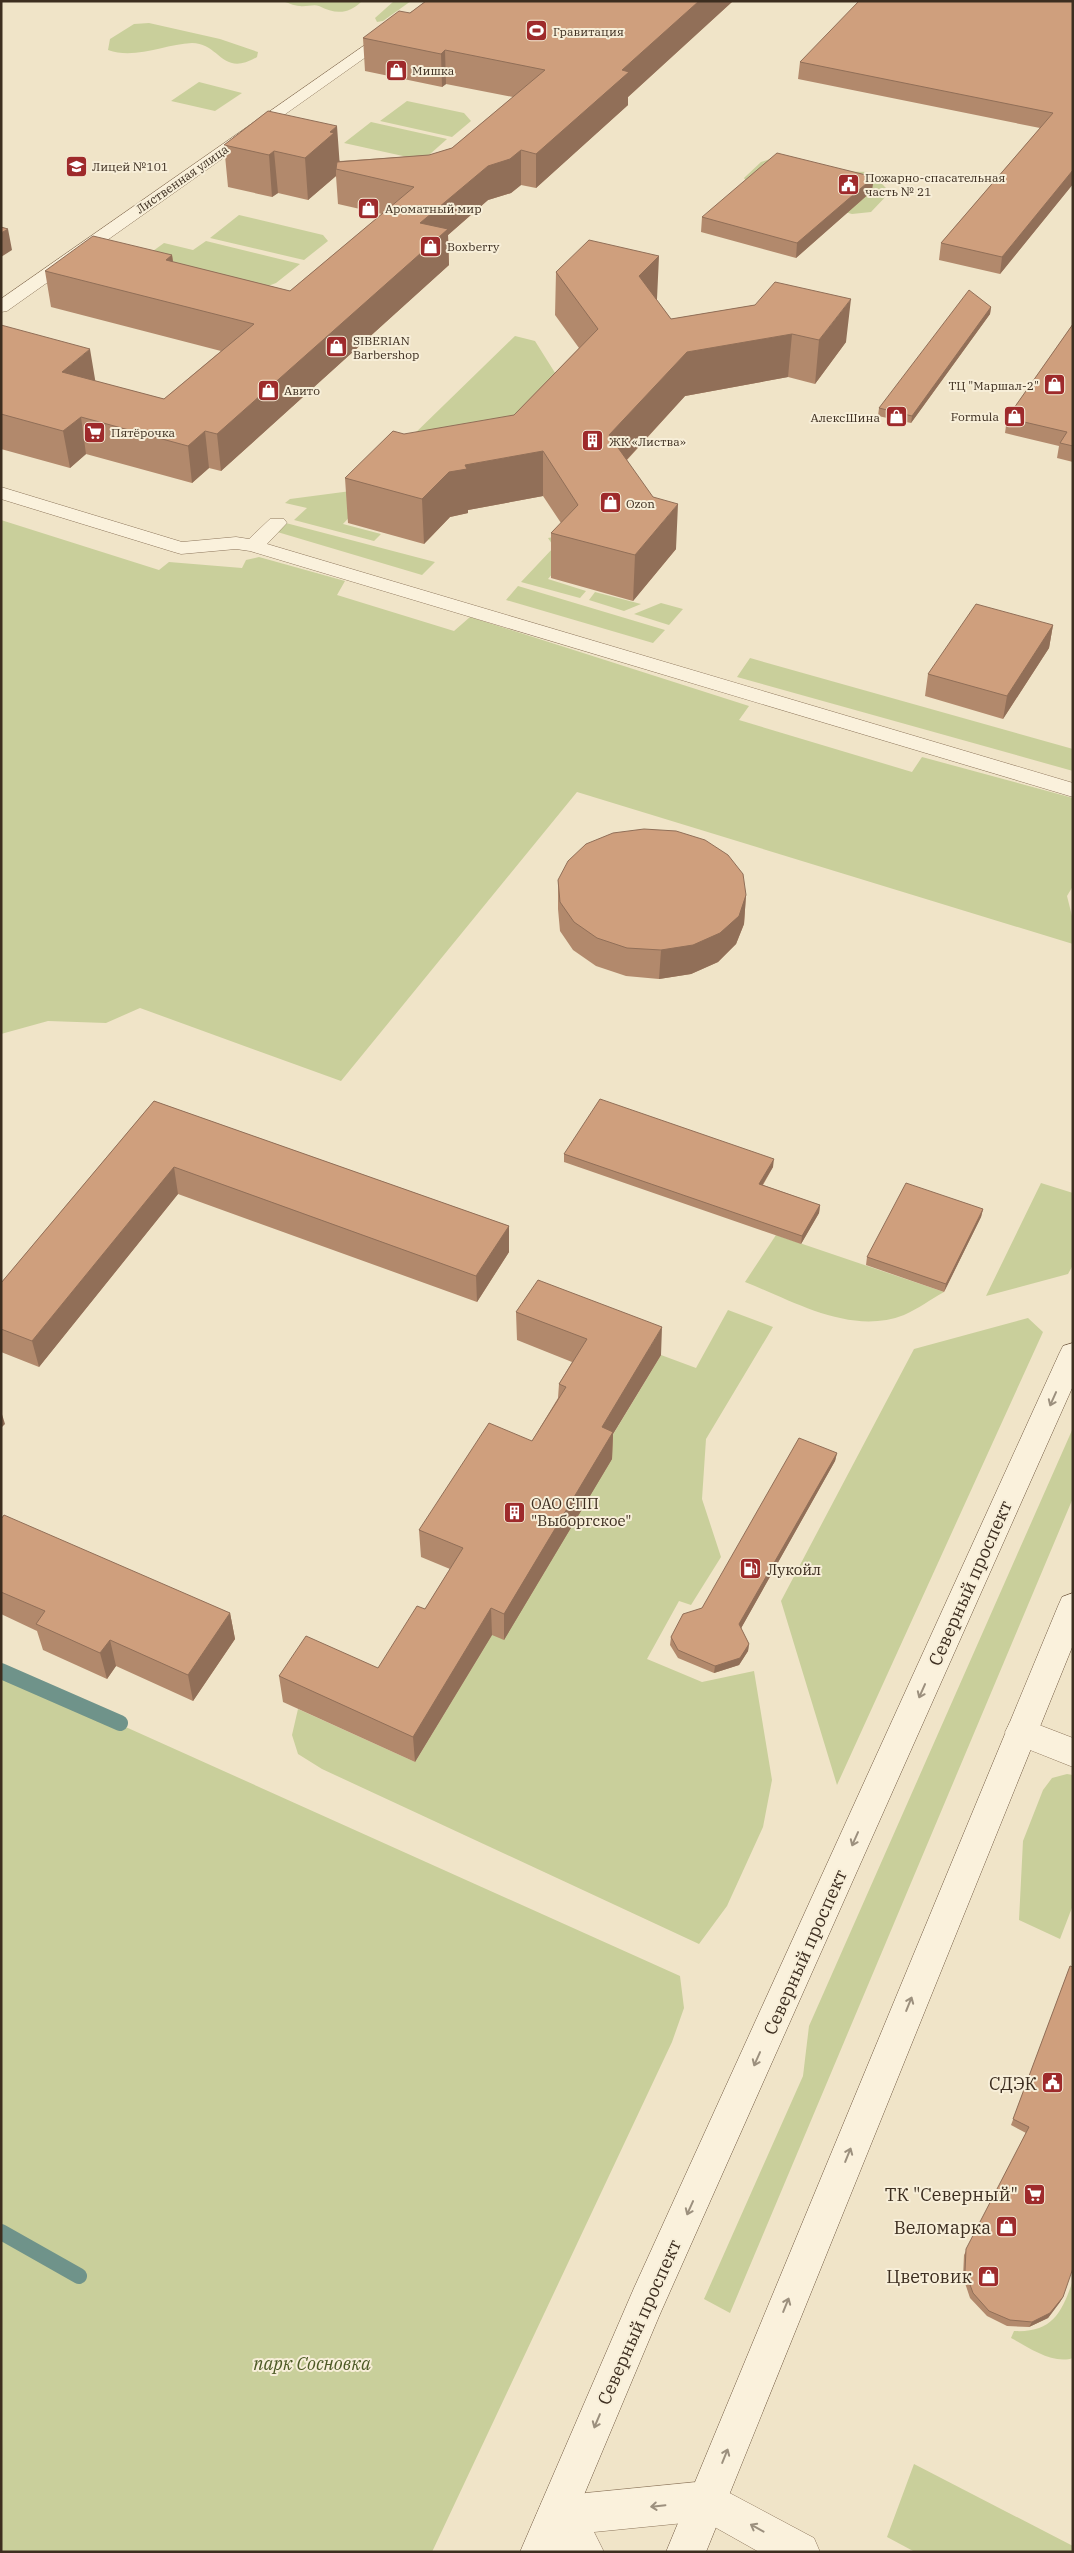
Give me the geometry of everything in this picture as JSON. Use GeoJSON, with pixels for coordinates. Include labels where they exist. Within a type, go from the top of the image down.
{"type":"FeatureCollection","features":[{"type":"Feature","properties":{"kind":"street","name":"Лиственная улица"},"geometry":{"type":"LineString","coordinates":[[1,307],[438,1]]}},
{"type":"Feature","properties":{"kind":"street"},"geometry":{"type":"LineString","coordinates":[[1,493],[181,548],[236,544],[253,546],[1073,790]]}},
{"type":"Feature","properties":{"kind":"street"},"geometry":{"type":"LineString","coordinates":[[253,546],[276,523]]}},
{"type":"Feature","properties":{"kind":"street","name":"Северный проспект"},"geometry":{"type":"LineString","coordinates":[[540,2552],[648,2301],[1073,1354]]}},
{"type":"Feature","properties":{"kind":"street"},"geometry":{"type":"LineString","coordinates":[[686,2552],[1073,1606]]}},
{"type":"Feature","properties":{"kind":"street"},"geometry":{"type":"LineString","coordinates":[[1021,1732],[1073,1753]]}},
{"type":"Feature","properties":{"kind":"street"},"geometry":{"type":"LineString","coordinates":[[556,2516],[707,2501],[800,2552]]}},
{"type":"Feature","properties":{"kind":"street"},"geometry":{"type":"LineString","coordinates":[[556,2516],[584,2552]]}},
{"type":"Feature","properties":{"kind":"green space"},"geometry":{"type":"Polygon","coordinates":[[[281,1],[362,1],[352,9],[336,12],[317,5],[297,6],[281,1]]]}},
{"type":"Feature","properties":{"kind":"green space"},"geometry":{"type":"Polygon","coordinates":[[[394,1],[411,1],[383,21],[377,22],[375,18],[394,1]]]}},
{"type":"Feature","properties":{"kind":"green space"},"geometry":{"type":"Polygon","coordinates":[[[149,23],[220,39],[258,52],[257,57],[236,64],[228,62],[201,44],[192,43],[129,53],[118,53],[108,50],[110,39],[134,24],[149,23]]]}},
{"type":"Feature","properties":{"kind":"green space"},"geometry":{"type":"Polygon","coordinates":[[[199,82],[242,93],[215,111],[171,101],[199,82]]]}},
{"type":"Feature","properties":{"kind":"green space"},"geometry":{"type":"Polygon","coordinates":[[[407,101],[464,113],[471,121],[452,137],[380,121],[407,101]]]}},
{"type":"Feature","properties":{"kind":"green space"},"geometry":{"type":"Polygon","coordinates":[[[371,122],[447,139],[429,155],[412,158],[344,143],[371,122]]]}},
{"type":"Feature","properties":{"kind":"green space"},"geometry":{"type":"Polygon","coordinates":[[[773,158],[828,171],[870,172],[890,192],[871,212],[852,214],[749,186],[744,178],[761,162],[773,158]]]}},
{"type":"Feature","properties":{"kind":"green space"},"geometry":{"type":"Polygon","coordinates":[[[239,215],[323,235],[328,241],[304,260],[210,238],[239,215]]]}},
{"type":"Feature","properties":{"kind":"green space"},"geometry":{"type":"Polygon","coordinates":[[[206,241],[300,264],[276,283],[268,286],[155,259],[153,251],[164,243],[193,250],[206,241]]]}},
{"type":"Feature","properties":{"kind":"green space"},"geometry":{"type":"Polygon","coordinates":[[[515,336],[535,341],[557,376],[503,431],[407,441],[515,336]]]}},
{"type":"Feature","properties":{"kind":"green space"},"geometry":{"type":"Polygon","coordinates":[[[351,491],[369,496],[343,524],[381,534],[374,541],[294,520],[307,508],[285,503],[290,499],[351,491]]]}},
{"type":"Feature","properties":{"kind":"green space"},"geometry":{"type":"Polygon","coordinates":[[[1,520],[159,570],[169,562],[242,568],[246,560],[259,557],[345,581],[337,595],[454,631],[470,617],[749,706],[739,720],[912,772],[922,757],[1073,798],[1073,886],[1067,896],[1073,920],[1073,944],[577,792],[341,1081],[140,1008],[106,1023],[48,1021],[1,1034],[1,520]]]}},
{"type":"Feature","properties":{"kind":"green space"},"geometry":{"type":"Polygon","coordinates":[[[282,522],[435,562],[422,575],[274,531],[282,522]]]}},
{"type":"Feature","properties":{"kind":"green space"},"geometry":{"type":"Polygon","coordinates":[[[564,535],[573,549],[548,579],[586,591],[580,598],[521,582],[554,547],[548,538],[564,535]]]}},
{"type":"Feature","properties":{"kind":"green space"},"geometry":{"type":"Polygon","coordinates":[[[518,586],[665,630],[653,643],[506,600],[518,586]]]}},
{"type":"Feature","properties":{"kind":"green space"},"geometry":{"type":"Polygon","coordinates":[[[595,592],[641,604],[624,611],[589,600],[595,592]]]}},
{"type":"Feature","properties":{"kind":"green space"},"geometry":{"type":"Polygon","coordinates":[[[661,603],[683,609],[669,625],[634,614],[661,603]]]}},
{"type":"Feature","properties":{"kind":"green space"},"geometry":{"type":"Polygon","coordinates":[[[750,658],[1073,749],[1073,771],[737,677],[750,658]]]}},
{"type":"Feature","properties":{"kind":"green space"},"geometry":{"type":"Polygon","coordinates":[[[1041,1183],[1073,1193],[1073,1265],[1068,1274],[986,1296],[1041,1183]]]}},
{"type":"Feature","properties":{"kind":"green space"},"geometry":{"type":"Polygon","coordinates":[[[776,1235],[944,1292],[909,1313],[884,1320],[843,1319],[823,1314],[745,1282],[776,1235]]]}},
{"type":"Feature","properties":{"kind":"green space"},"geometry":{"type":"Polygon","coordinates":[[[728,1310],[773,1327],[706,1439],[702,1499],[721,1557],[691,1605],[679,1601],[647,1659],[702,1682],[754,1671],[772,1780],[763,1827],[727,1906],[699,1944],[322,1769],[298,1754],[292,1735],[298,1709],[415,1762],[661,1355],[696,1368],[728,1310]]]}},
{"type":"Feature","properties":{"kind":"green space"},"geometry":{"type":"Polygon","coordinates":[[[1028,1318],[1043,1332],[837,1785],[781,1601],[914,1349],[1028,1318]]]}},
{"type":"Feature","properties":{"kind":"green space"},"geometry":{"type":"Polygon","coordinates":[[[1073,1428],[1073,1498],[730,2313],[704,2299],[803,2076],[809,2026],[1073,1428]]]}},
{"type":"Feature","properties":{"kind":"green space","name":"парк Сосновка"},"geometry":{"type":"Polygon","coordinates":[[[1,1671],[680,1976],[684,2008],[672,2042],[432,2552],[1,2552],[1,1671]]]}},
{"type":"Feature","properties":{"kind":"green space"},"geometry":{"type":"Polygon","coordinates":[[[1067,1774],[1073,1775],[1073,1905],[1060,1939],[1019,1920],[1023,1841],[1043,1790],[1052,1778],[1067,1774]]]}},
{"type":"Feature","properties":{"kind":"green space"},"geometry":{"type":"Polygon","coordinates":[[[1073,2280],[1073,2358],[1065,2360],[1049,2357],[1011,2338],[1014,2331],[1038,2329],[1054,2319],[1060,2311],[1073,2280]]]}},
{"type":"Feature","properties":{"kind":"green space"},"geometry":{"type":"Polygon","coordinates":[[[914,2464],[1073,2546],[1073,2552],[915,2552],[887,2537],[914,2464]]]}},
{"type":"Feature","properties":{"kind":"building"},"geometry":{"type":"Polygon","coordinates":[[[426,1],[699,1],[622,70],[629,72],[536,154],[521,150],[510,159],[488,166],[420,223],[448,229],[217,434],[205,431],[188,446],[81,417],[63,431],[1,414],[1,325],[90,349],[62,372],[164,399],[254,324],[45,271],[93,236],[172,255],[166,260],[290,291],[414,187],[336,169],[337,162],[429,155],[452,148],[545,70],[445,50],[441,54],[363,38],[399,11],[410,13],[426,1]]]}},
{"type":"Feature","properties":{"kind":"building"},"geometry":{"type":"Polygon","coordinates":[[[859,1],[1073,1],[1073,170],[1002,257],[941,243],[1053,113],[800,62],[859,1]]]}},
{"type":"Feature","properties":{"kind":"building"},"geometry":{"type":"Polygon","coordinates":[[[268,111],[337,126],[330,132],[334,133],[305,158],[274,151],[269,155],[224,145],[268,111]]]}},
{"type":"Feature","properties":{"kind":"building"},"geometry":{"type":"Polygon","coordinates":[[[777,153],[874,177],[797,243],[702,217],[777,153]]]}},
{"type":"Feature","properties":{"kind":"building"},"geometry":{"type":"Polygon","coordinates":[[[1,227],[8,229],[1,233],[1,227]]]}},
{"type":"Feature","properties":{"kind":"building"},"geometry":{"type":"Polygon","coordinates":[[[589,240],[659,256],[639,276],[671,319],[755,305],[775,282],[851,299],[819,340],[792,334],[687,352],[609,435],[653,497],[678,504],[635,555],[551,533],[578,505],[543,451],[465,465],[467,469],[449,472],[422,499],[345,478],[393,431],[404,434],[514,415],[598,329],[556,272],[589,240]]]}},
{"type":"Feature","properties":{"kind":"building"},"geometry":{"type":"Polygon","coordinates":[[[969,290],[991,307],[912,416],[879,408],[969,290]]]}},
{"type":"Feature","properties":{"kind":"building","name":"ТЦ \"Маршал-2\""},"geometry":{"type":"Polygon","coordinates":[[[1073,324],[1073,446],[1060,443],[1067,432],[1007,418],[1073,324]]]}},
{"type":"Feature","properties":{"kind":"building"},"geometry":{"type":"Polygon","coordinates":[[[976,604],[1053,625],[1007,696],[928,674],[976,604]]]}},
{"type":"Feature","properties":{"kind":"building"},"geometry":{"type":"Polygon","coordinates":[[[644,829],[676,831],[705,840],[728,855],[743,874],[746,895],[739,916],[720,933],[693,945],[661,950],[627,948],[597,938],[574,922],[560,902],[558,880],[568,861],[586,844],[613,833],[644,829]]]}},
{"type":"Feature","properties":{"kind":"building"},"geometry":{"type":"Polygon","coordinates":[[[600,1099],[774,1159],[759,1184],[820,1205],[802,1236],[564,1154],[600,1099]]]}},
{"type":"Feature","properties":{"kind":"building"},"geometry":{"type":"Polygon","coordinates":[[[154,1101],[509,1226],[476,1276],[174,1167],[32,1341],[1,1329],[1,1283],[154,1101]]]}},
{"type":"Feature","properties":{"kind":"building"},"geometry":{"type":"Polygon","coordinates":[[[906,1183],[983,1209],[946,1284],[867,1257],[906,1183]]]}},
{"type":"Feature","properties":{"kind":"building","name":"ОАО СПП \"Выборгское\""},"geometry":{"type":"Polygon","coordinates":[[[538,1280],[662,1327],[602,1427],[613,1432],[504,1614],[491,1608],[413,1737],[279,1676],[306,1636],[378,1668],[417,1606],[425,1609],[463,1548],[419,1530],[489,1423],[532,1441],[566,1387],[559,1384],[587,1339],[516,1312],[538,1280]]]}},
{"type":"Feature","properties":{"kind":"building","name":"Лукойл"},"geometry":{"type":"Polygon","coordinates":[[[799,1438],[837,1453],[739,1624],[749,1644],[740,1658],[715,1666],[678,1650],[671,1637],[683,1614],[702,1608],[799,1438]]]}},
{"type":"Feature","properties":{"kind":"building"},"geometry":{"type":"Polygon","coordinates":[[[4,1515],[230,1613],[188,1675],[110,1640],[100,1653],[36,1624],[45,1611],[1,1592],[1,1519],[4,1515]]]}},
{"type":"Feature","properties":{"kind":"building","name":"ТК \"Северный\""},"geometry":{"type":"Polygon","coordinates":[[[1070,1966],[1073,1967],[1073,2268],[1063,2297],[1050,2313],[1032,2322],[1010,2320],[989,2311],[973,2293],[965,2271],[966,2249],[1029,2127],[1013,2119],[1070,1966]]]}},
{"type":"Feature","properties":{"kind":"waterway"},"geometry":{"type":"LineString","coordinates":[[1,1671],[120,1723]]}},
{"type":"Feature","properties":{"kind":"waterway"},"geometry":{"type":"LineString","coordinates":[[1,2232],[79,2276]]}},
{"type":"Feature","properties":{"kind":"place","name":"Гравитация"},"geometry":{"type":"Point","coordinates":[537,31]}},
{"type":"Feature","properties":{"kind":"place","name":"Мишка"},"geometry":{"type":"Point","coordinates":[396,70]}},
{"type":"Feature","properties":{"kind":"place","name":"Лицей №101"},"geometry":{"type":"Point","coordinates":[76,166]}},
{"type":"Feature","properties":{"kind":"place","name":"Пожарно-спасательная часть № 21"},"geometry":{"type":"Point","coordinates":[849,184]}},
{"type":"Feature","properties":{"kind":"place","name":"Ароматный мир"},"geometry":{"type":"Point","coordinates":[369,208]}},
{"type":"Feature","properties":{"kind":"place","name":"Boxberry"},"geometry":{"type":"Point","coordinates":[431,246]}},
{"type":"Feature","properties":{"kind":"place","name":"SIBERIAN Barbershop"},"geometry":{"type":"Point","coordinates":[337,347]}},
{"type":"Feature","properties":{"kind":"place","name":"ТЦ \"Маршал-2\""},"geometry":{"type":"Point","coordinates":[1055,385]}},
{"type":"Feature","properties":{"kind":"place","name":"Авито"},"geometry":{"type":"Point","coordinates":[268,390]}},
{"type":"Feature","properties":{"kind":"place","name":"Formula"},"geometry":{"type":"Point","coordinates":[1015,416]}},
{"type":"Feature","properties":{"kind":"place","name":"АлексШина"},"geometry":{"type":"Point","coordinates":[896,417]}},
{"type":"Feature","properties":{"kind":"place","name":"Пятёрочка"},"geometry":{"type":"Point","coordinates":[95,432]}},
{"type":"Feature","properties":{"kind":"place","name":"ЖК «Листва»"},"geometry":{"type":"Point","coordinates":[593,441]}},
{"type":"Feature","properties":{"kind":"place","name":"Ozon"},"geometry":{"type":"Point","coordinates":[610,503]}},
{"type":"Feature","properties":{"kind":"place","name":"ОАО СПП \"Выборгское\""},"geometry":{"type":"Point","coordinates":[515,1512]}},
{"type":"Feature","properties":{"kind":"place","name":"Лукойл"},"geometry":{"type":"Point","coordinates":[751,1569]}},
{"type":"Feature","properties":{"kind":"place","name":"СДЭК"},"geometry":{"type":"Point","coordinates":[1053,2083]}},
{"type":"Feature","properties":{"kind":"place","name":"ТК \"Северный\""},"geometry":{"type":"Point","coordinates":[1034,2194]}},
{"type":"Feature","properties":{"kind":"place","name":"Веломарка"},"geometry":{"type":"Point","coordinates":[1007,2227]}},
{"type":"Feature","properties":{"kind":"place","name":"Цветовик"},"geometry":{"type":"Point","coordinates":[988,2276]}}]}
